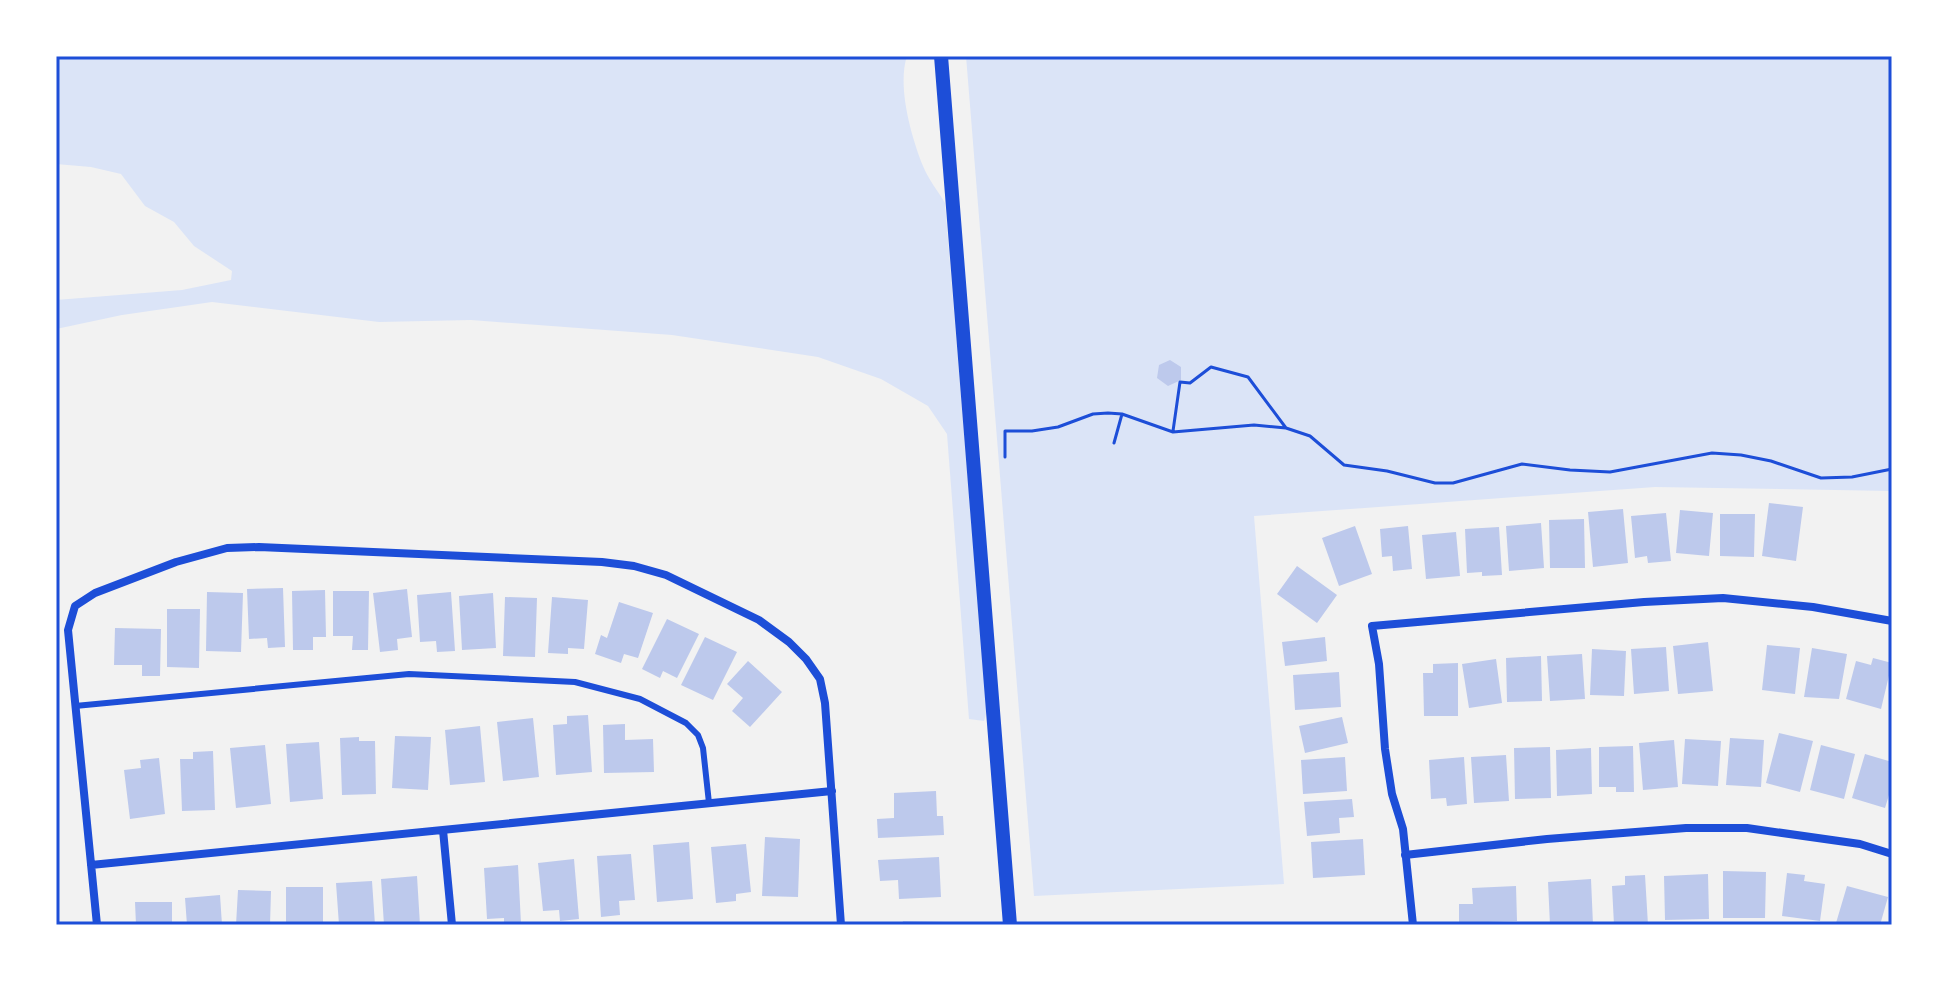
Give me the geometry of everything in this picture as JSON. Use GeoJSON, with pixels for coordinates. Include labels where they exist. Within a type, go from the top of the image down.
{"type":"FeatureCollection","features":[{"type":"Feature","properties":{"kind":"street"},"geometry":{"type":"LineString","coordinates":[[941,56],[1010,925]]}},
{"type":"Feature","properties":{"kind":"street"},"geometry":{"type":"LineString","coordinates":[[97,925],[68,630],[75,606],[95,593],[162,567],[227,548],[259,547],[634,566],[666,575],[759,620],[798,651],[820,679],[825,703],[841,925]]}},
{"type":"Feature","properties":{"kind":"street"},"geometry":{"type":"LineString","coordinates":[[1413,925],[1403,829],[1392,794],[1385,749],[1379,664],[1372,626],[1628,603],[1723,598],[1813,607],[1892,621]]}},
{"type":"Feature","properties":{"kind":"street"},"geometry":{"type":"LineString","coordinates":[[91,865],[832,791]]}},
{"type":"Feature","properties":{"kind":"street"},"geometry":{"type":"LineString","coordinates":[[1405,855],[1686,828],[1747,828],[1834,840],[1892,854]]}},
{"type":"Feature","properties":{"kind":"street"},"geometry":{"type":"LineString","coordinates":[[443,830],[452,925]]}},
{"type":"Feature","properties":{"kind":"lane"},"geometry":{"type":"LineString","coordinates":[[75,706],[409,674],[575,682],[640,699],[686,723],[698,735],[703,748],[709,803]]}},
{"type":"Feature","properties":{"kind":"path"},"geometry":{"type":"LineString","coordinates":[[1173,432],[1180,382],[1190,383],[1211,367],[1248,377],[1286,428]]}},
{"type":"Feature","properties":{"kind":"path"},"geometry":{"type":"LineString","coordinates":[[1005,457],[1005,431],[1058,427],[1093,414],[1122,414],[1173,432],[1254,425],[1286,428],[1310,436],[1344,465],[1387,471],[1435,483],[1453,483],[1522,464],[1610,472],[1712,453],[1771,461],[1821,478],[1852,477],[1892,469]]}},
{"type":"Feature","properties":{"kind":"path"},"geometry":{"type":"LineString","coordinates":[[1114,443],[1122,414]]}},
{"type":"Feature","properties":{"kind":"shaded area"},"geometry":{"type":"Polygon","coordinates":[[[56,56],[907,56],[904,82],[910,126],[925,171],[945,203],[987,711],[984,721],[969,719],[947,434],[928,406],[881,379],[818,357],[672,335],[471,320],[379,322],[212,302],[122,315],[56,329],[56,300],[182,290],[231,280],[232,271],[194,246],[174,222],[145,206],[121,174],[56,164],[56,56]]]}},
{"type":"Feature","properties":{"kind":"shaded area"},"geometry":{"type":"Polygon","coordinates":[[[966,56],[1892,56],[1892,491],[1655,487],[1254,516],[1284,884],[1034,896],[966,56]]]}},
{"type":"Feature","properties":{"kind":"building"},"geometry":{"type":"Polygon","coordinates":[[[1170,360],[1181,367],[1181,380],[1168,386],[1157,378],[1159,365],[1170,360]]]}},
{"type":"Feature","properties":{"kind":"building"},"geometry":{"type":"Polygon","coordinates":[[[1769,503],[1803,507],[1796,561],[1762,556],[1769,503]]]}},
{"type":"Feature","properties":{"kind":"building"},"geometry":{"type":"Polygon","coordinates":[[[1623,509],[1628,563],[1593,567],[1588,512],[1623,509]]]}},
{"type":"Feature","properties":{"kind":"building"},"geometry":{"type":"Polygon","coordinates":[[[1680,510],[1713,513],[1709,556],[1676,553],[1680,510]]]}},
{"type":"Feature","properties":{"kind":"building"},"geometry":{"type":"Polygon","coordinates":[[[1666,513],[1671,561],[1648,563],[1647,556],[1635,558],[1631,516],[1666,513]]]}},
{"type":"Feature","properties":{"kind":"building"},"geometry":{"type":"Polygon","coordinates":[[[1720,514],[1755,514],[1754,557],[1720,556],[1720,514]]]}},
{"type":"Feature","properties":{"kind":"building"},"geometry":{"type":"Polygon","coordinates":[[[1584,519],[1585,568],[1550,568],[1549,520],[1584,519]]]}},
{"type":"Feature","properties":{"kind":"building"},"geometry":{"type":"Polygon","coordinates":[[[1541,523],[1544,568],[1509,571],[1506,526],[1541,523]]]}},
{"type":"Feature","properties":{"kind":"building"},"geometry":{"type":"Polygon","coordinates":[[[1355,526],[1372,574],[1339,586],[1322,538],[1355,526]]]}},
{"type":"Feature","properties":{"kind":"building"},"geometry":{"type":"Polygon","coordinates":[[[1408,526],[1412,569],[1393,571],[1392,556],[1382,557],[1380,529],[1408,526]]]}},
{"type":"Feature","properties":{"kind":"building"},"geometry":{"type":"Polygon","coordinates":[[[1499,527],[1502,575],[1467,573],[1465,529],[1499,527]]]}},
{"type":"Feature","properties":{"kind":"building"},"geometry":{"type":"Polygon","coordinates":[[[1456,532],[1460,576],[1426,579],[1422,535],[1456,532]]]}},
{"type":"Feature","properties":{"kind":"building"},"geometry":{"type":"Polygon","coordinates":[[[1297,566],[1337,595],[1317,623],[1277,594],[1297,566]]]}},
{"type":"Feature","properties":{"kind":"building"},"geometry":{"type":"Polygon","coordinates":[[[283,588],[285,647],[268,648],[267,638],[249,639],[247,589],[283,588]]]}},
{"type":"Feature","properties":{"kind":"building"},"geometry":{"type":"Polygon","coordinates":[[[407,589],[412,637],[397,639],[398,650],[380,652],[373,593],[407,589]]]}},
{"type":"Feature","properties":{"kind":"building"},"geometry":{"type":"Polygon","coordinates":[[[325,590],[326,637],[313,637],[313,650],[293,650],[292,591],[325,590]]]}},
{"type":"Feature","properties":{"kind":"building"},"geometry":{"type":"Polygon","coordinates":[[[333,591],[369,591],[368,650],[352,650],[353,636],[333,636],[333,591]]]}},
{"type":"Feature","properties":{"kind":"building"},"geometry":{"type":"Polygon","coordinates":[[[207,592],[243,593],[241,652],[206,651],[207,592]]]}},
{"type":"Feature","properties":{"kind":"building"},"geometry":{"type":"Polygon","coordinates":[[[451,592],[455,651],[437,652],[436,641],[420,642],[417,595],[451,592]]]}},
{"type":"Feature","properties":{"kind":"building"},"geometry":{"type":"Polygon","coordinates":[[[493,593],[496,648],[462,650],[459,596],[493,593]]]}},
{"type":"Feature","properties":{"kind":"building"},"geometry":{"type":"Polygon","coordinates":[[[505,597],[537,598],[535,657],[503,656],[505,597]]]}},
{"type":"Feature","properties":{"kind":"building"},"geometry":{"type":"Polygon","coordinates":[[[552,597],[588,600],[584,649],[568,648],[568,654],[548,653],[552,597]]]}},
{"type":"Feature","properties":{"kind":"building"},"geometry":{"type":"Polygon","coordinates":[[[619,602],[653,613],[638,658],[624,654],[621,663],[595,654],[601,635],[607,638],[619,602]]]}},
{"type":"Feature","properties":{"kind":"building"},"geometry":{"type":"Polygon","coordinates":[[[167,609],[200,609],[199,668],[167,667],[167,609]]]}},
{"type":"Feature","properties":{"kind":"building"},"geometry":{"type":"Polygon","coordinates":[[[667,619],[699,634],[677,678],[663,671],[660,678],[642,669],[667,619]]]}},
{"type":"Feature","properties":{"kind":"building"},"geometry":{"type":"Polygon","coordinates":[[[115,628],[161,629],[160,676],[142,676],[142,665],[114,665],[115,628]]]}},
{"type":"Feature","properties":{"kind":"building"},"geometry":{"type":"Polygon","coordinates":[[[705,637],[737,652],[713,700],[681,685],[705,637]]]}},
{"type":"Feature","properties":{"kind":"building"},"geometry":{"type":"Polygon","coordinates":[[[1325,637],[1327,661],[1285,666],[1282,642],[1325,637]]]}},
{"type":"Feature","properties":{"kind":"building"},"geometry":{"type":"Polygon","coordinates":[[[1708,642],[1713,691],[1678,694],[1673,646],[1708,642]]]}},
{"type":"Feature","properties":{"kind":"building"},"geometry":{"type":"Polygon","coordinates":[[[1767,645],[1800,648],[1795,694],[1762,690],[1767,645]]]}},
{"type":"Feature","properties":{"kind":"building"},"geometry":{"type":"Polygon","coordinates":[[[1666,647],[1669,691],[1634,694],[1631,649],[1666,647]]]}},
{"type":"Feature","properties":{"kind":"building"},"geometry":{"type":"Polygon","coordinates":[[[1812,648],[1847,654],[1839,699],[1804,697],[1812,648]]]}},
{"type":"Feature","properties":{"kind":"building"},"geometry":{"type":"Polygon","coordinates":[[[1592,649],[1626,651],[1624,696],[1590,695],[1592,649]]]}},
{"type":"Feature","properties":{"kind":"building"},"geometry":{"type":"Polygon","coordinates":[[[1582,654],[1585,699],[1550,701],[1547,656],[1582,654]]]}},
{"type":"Feature","properties":{"kind":"building"},"geometry":{"type":"Polygon","coordinates":[[[1541,656],[1542,701],[1507,702],[1506,658],[1541,656]]]}},
{"type":"Feature","properties":{"kind":"building"},"geometry":{"type":"Polygon","coordinates":[[[1873,658],[1892,663],[1881,709],[1846,699],[1856,661],[1871,665],[1873,658]]]}},
{"type":"Feature","properties":{"kind":"building"},"geometry":{"type":"Polygon","coordinates":[[[1496,659],[1502,703],[1469,708],[1462,664],[1496,659]]]}},
{"type":"Feature","properties":{"kind":"building"},"geometry":{"type":"Polygon","coordinates":[[[748,661],[782,692],[750,727],[732,711],[743,698],[727,684],[748,661]]]}},
{"type":"Feature","properties":{"kind":"building"},"geometry":{"type":"Polygon","coordinates":[[[1458,663],[1458,716],[1424,716],[1423,673],[1433,673],[1433,664],[1458,663]]]}},
{"type":"Feature","properties":{"kind":"building"},"geometry":{"type":"Polygon","coordinates":[[[1339,672],[1341,707],[1295,710],[1293,675],[1339,672]]]}},
{"type":"Feature","properties":{"kind":"building"},"geometry":{"type":"Polygon","coordinates":[[[588,715],[592,772],[556,775],[553,725],[567,724],[567,716],[588,715]]]}},
{"type":"Feature","properties":{"kind":"building"},"geometry":{"type":"Polygon","coordinates":[[[1342,717],[1348,743],[1305,753],[1299,726],[1342,717]]]}},
{"type":"Feature","properties":{"kind":"building"},"geometry":{"type":"Polygon","coordinates":[[[533,718],[539,777],[503,781],[497,722],[533,718]]]}},
{"type":"Feature","properties":{"kind":"building"},"geometry":{"type":"Polygon","coordinates":[[[625,724],[625,740],[653,739],[654,772],[604,773],[603,725],[625,724]]]}},
{"type":"Feature","properties":{"kind":"building"},"geometry":{"type":"Polygon","coordinates":[[[480,726],[485,782],[450,785],[445,730],[480,726]]]}},
{"type":"Feature","properties":{"kind":"building"},"geometry":{"type":"Polygon","coordinates":[[[1779,733],[1813,741],[1800,792],[1766,783],[1779,733]]]}},
{"type":"Feature","properties":{"kind":"building"},"geometry":{"type":"Polygon","coordinates":[[[395,736],[431,737],[428,790],[392,788],[395,736]]]}},
{"type":"Feature","properties":{"kind":"building"},"geometry":{"type":"Polygon","coordinates":[[[359,737],[359,741],[375,741],[376,794],[342,795],[340,738],[359,737]]]}},
{"type":"Feature","properties":{"kind":"building"},"geometry":{"type":"Polygon","coordinates":[[[1730,738],[1764,740],[1761,787],[1726,785],[1730,738]]]}},
{"type":"Feature","properties":{"kind":"building"},"geometry":{"type":"Polygon","coordinates":[[[1685,739],[1721,741],[1718,786],[1682,784],[1685,739]]]}},
{"type":"Feature","properties":{"kind":"building"},"geometry":{"type":"Polygon","coordinates":[[[1674,740],[1678,787],[1643,790],[1639,743],[1674,740]]]}},
{"type":"Feature","properties":{"kind":"building"},"geometry":{"type":"Polygon","coordinates":[[[319,742],[323,799],[290,802],[286,744],[319,742]]]}},
{"type":"Feature","properties":{"kind":"building"},"geometry":{"type":"Polygon","coordinates":[[[265,745],[271,804],[236,808],[230,748],[265,745]]]}},
{"type":"Feature","properties":{"kind":"building"},"geometry":{"type":"Polygon","coordinates":[[[1821,745],[1855,754],[1844,799],[1810,790],[1821,745]]]}},
{"type":"Feature","properties":{"kind":"building"},"geometry":{"type":"Polygon","coordinates":[[[1633,746],[1634,792],[1616,792],[1616,787],[1599,787],[1599,747],[1633,746]]]}},
{"type":"Feature","properties":{"kind":"building"},"geometry":{"type":"Polygon","coordinates":[[[1550,747],[1551,798],[1515,799],[1514,748],[1550,747]]]}},
{"type":"Feature","properties":{"kind":"building"},"geometry":{"type":"Polygon","coordinates":[[[1591,748],[1592,794],[1557,796],[1556,750],[1591,748]]]}},
{"type":"Feature","properties":{"kind":"building"},"geometry":{"type":"Polygon","coordinates":[[[213,751],[215,810],[182,811],[180,759],[193,759],[193,752],[213,751]]]}},
{"type":"Feature","properties":{"kind":"building"},"geometry":{"type":"Polygon","coordinates":[[[1865,754],[1892,762],[1892,785],[1885,808],[1852,798],[1865,754]]]}},
{"type":"Feature","properties":{"kind":"building"},"geometry":{"type":"Polygon","coordinates":[[[1506,755],[1509,801],[1474,803],[1471,757],[1506,755]]]}},
{"type":"Feature","properties":{"kind":"building"},"geometry":{"type":"Polygon","coordinates":[[[1345,757],[1347,791],[1303,794],[1301,760],[1345,757]]]}},
{"type":"Feature","properties":{"kind":"building"},"geometry":{"type":"Polygon","coordinates":[[[1464,757],[1467,804],[1447,806],[1446,798],[1431,799],[1429,760],[1464,757]]]}},
{"type":"Feature","properties":{"kind":"building"},"geometry":{"type":"Polygon","coordinates":[[[159,758],[165,814],[130,819],[124,770],[141,768],[140,760],[159,758]]]}},
{"type":"Feature","properties":{"kind":"building"},"geometry":{"type":"Polygon","coordinates":[[[936,791],[937,816],[943,816],[944,835],[878,838],[877,819],[894,818],[894,793],[936,791]]]}},
{"type":"Feature","properties":{"kind":"building"},"geometry":{"type":"Polygon","coordinates":[[[1352,799],[1354,817],[1339,818],[1340,833],[1307,836],[1304,802],[1352,799]]]}},
{"type":"Feature","properties":{"kind":"building"},"geometry":{"type":"Polygon","coordinates":[[[765,837],[800,839],[798,897],[762,896],[765,837]]]}},
{"type":"Feature","properties":{"kind":"building"},"geometry":{"type":"Polygon","coordinates":[[[1363,839],[1365,875],[1313,878],[1311,842],[1363,839]]]}},
{"type":"Feature","properties":{"kind":"building"},"geometry":{"type":"Polygon","coordinates":[[[689,842],[693,899],[657,902],[653,845],[689,842]]]}},
{"type":"Feature","properties":{"kind":"building"},"geometry":{"type":"Polygon","coordinates":[[[746,844],[751,892],[736,894],[736,901],[716,903],[711,847],[746,844]]]}},
{"type":"Feature","properties":{"kind":"building"},"geometry":{"type":"Polygon","coordinates":[[[631,854],[635,900],[619,901],[620,915],[601,917],[597,856],[631,854]]]}},
{"type":"Feature","properties":{"kind":"building"},"geometry":{"type":"Polygon","coordinates":[[[939,857],[941,897],[899,899],[898,880],[880,881],[878,860],[939,857]]]}},
{"type":"Feature","properties":{"kind":"building"},"geometry":{"type":"Polygon","coordinates":[[[574,859],[579,919],[560,921],[559,910],[543,911],[538,863],[574,859]]]}},
{"type":"Feature","properties":{"kind":"building"},"geometry":{"type":"Polygon","coordinates":[[[518,865],[521,924],[504,925],[504,918],[487,919],[484,868],[518,865]]]}},
{"type":"Feature","properties":{"kind":"building"},"geometry":{"type":"Polygon","coordinates":[[[1723,871],[1766,872],[1765,918],[1723,918],[1723,871]]]}},
{"type":"Feature","properties":{"kind":"building"},"geometry":{"type":"Polygon","coordinates":[[[1787,873],[1805,875],[1804,881],[1825,884],[1820,921],[1782,916],[1787,873]]]}},
{"type":"Feature","properties":{"kind":"building"},"geometry":{"type":"Polygon","coordinates":[[[1708,874],[1709,919],[1665,920],[1664,876],[1708,874]]]}},
{"type":"Feature","properties":{"kind":"building"},"geometry":{"type":"Polygon","coordinates":[[[1645,875],[1648,925],[1614,925],[1612,886],[1625,885],[1625,876],[1645,875]]]}},
{"type":"Feature","properties":{"kind":"building"},"geometry":{"type":"Polygon","coordinates":[[[417,876],[420,925],[384,925],[381,879],[417,876]]]}},
{"type":"Feature","properties":{"kind":"building"},"geometry":{"type":"Polygon","coordinates":[[[1591,879],[1593,925],[1550,925],[1548,882],[1591,879]]]}},
{"type":"Feature","properties":{"kind":"building"},"geometry":{"type":"Polygon","coordinates":[[[372,881],[375,925],[339,925],[336,883],[372,881]]]}},
{"type":"Feature","properties":{"kind":"building"},"geometry":{"type":"Polygon","coordinates":[[[1516,886],[1517,921],[1459,923],[1459,904],[1473,904],[1472,888],[1516,886]]]}},
{"type":"Feature","properties":{"kind":"building"},"geometry":{"type":"Polygon","coordinates":[[[1847,886],[1888,897],[1880,925],[1836,923],[1847,886]]]}},
{"type":"Feature","properties":{"kind":"building"},"geometry":{"type":"Polygon","coordinates":[[[286,887],[323,887],[323,925],[286,925],[286,887]]]}},
{"type":"Feature","properties":{"kind":"building"},"geometry":{"type":"Polygon","coordinates":[[[238,890],[271,891],[270,925],[236,925],[238,890]]]}},
{"type":"Feature","properties":{"kind":"building"},"geometry":{"type":"Polygon","coordinates":[[[220,895],[222,925],[187,925],[185,898],[220,895]]]}},
{"type":"Feature","properties":{"kind":"building"},"geometry":{"type":"Polygon","coordinates":[[[135,902],[172,902],[172,925],[136,925],[135,902]]]}},
{"type":"Feature","properties":{"kind":"building"},"geometry":{"type":"Polygon","coordinates":[[[903,921],[946,922],[946,925],[902,925],[903,921]]]}}]}
